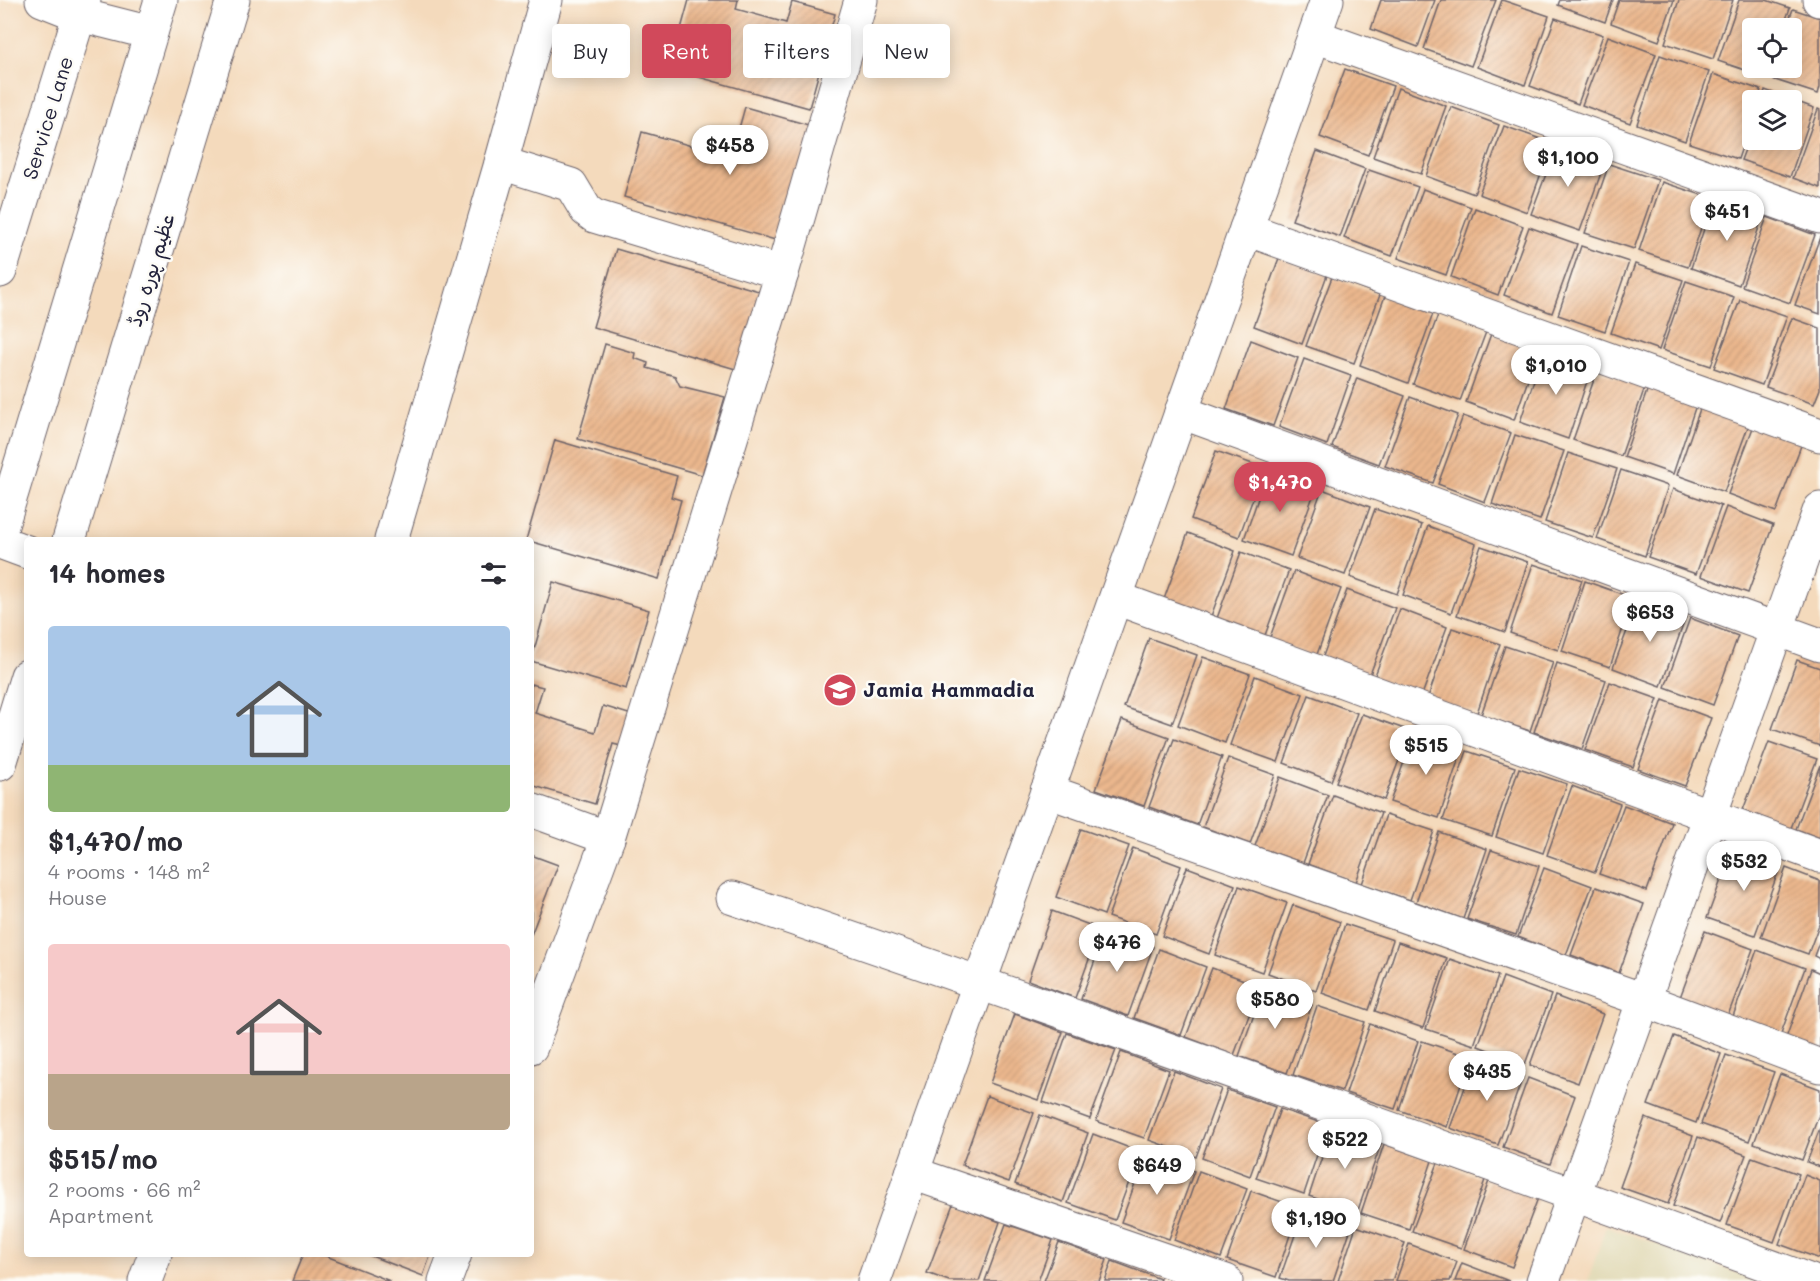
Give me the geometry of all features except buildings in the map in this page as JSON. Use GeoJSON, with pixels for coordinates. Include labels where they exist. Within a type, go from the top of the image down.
{"type":"FeatureCollection","features":[{"type":"Feature","properties":{"kind":"street"},"geometry":{"type":"LineString","coordinates":[[42,0],[82,8],[151,33]]}},
{"type":"Feature","properties":{"kind":"street"},"geometry":{"type":"LineString","coordinates":[[0,532],[161,0]]}},
{"type":"Feature","properties":{"kind":"street","name":"عظیم پورہ روڈ"},"geometry":{"type":"LineString","coordinates":[[70,537],[233,0]]}},
{"type":"Feature","properties":{"kind":"street"},"geometry":{"type":"LineString","coordinates":[[392,537],[546,0]]}},
{"type":"Feature","properties":{"kind":"street"},"geometry":{"type":"LineString","coordinates":[[534,1039],[608,838],[782,273],[861,0]]}},
{"type":"Feature","properties":{"kind":"street"},"geometry":{"type":"LineString","coordinates":[[874,1281],[1327,0]]}},
{"type":"Feature","properties":{"kind":"street","name":"Service Lane"},"geometry":{"type":"LineString","coordinates":[[0,271],[82,8]]}},
{"type":"Feature","properties":{"kind":"street"},"geometry":{"type":"LineString","coordinates":[[1315,36],[1820,217]]}},
{"type":"Feature","properties":{"kind":"street"},"geometry":{"type":"LineString","coordinates":[[501,163],[571,185],[586,210],[594,216],[782,273]]}},
{"type":"Feature","properties":{"kind":"street"},"geometry":{"type":"LineString","coordinates":[[1246,229],[1820,435]]}},
{"type":"Feature","properties":{"kind":"street"},"geometry":{"type":"LineString","coordinates":[[1181,412],[1820,645]]}},
{"type":"Feature","properties":{"kind":"street"},"geometry":{"type":"LineString","coordinates":[[1543,1281],[1820,509]]}},
{"type":"Feature","properties":{"kind":"street"},"geometry":{"type":"LineString","coordinates":[[0,542],[24,551]]}},
{"type":"Feature","properties":{"kind":"street"},"geometry":{"type":"LineString","coordinates":[[1116,598],[1820,856]]}},
{"type":"Feature","properties":{"kind":"street"},"geometry":{"type":"LineString","coordinates":[[0,764],[24,686]]}},
{"type":"Feature","properties":{"kind":"street"},"geometry":{"type":"LineString","coordinates":[[1047,790],[1644,1000],[1820,1066]]}},
{"type":"Feature","properties":{"kind":"street"},"geometry":{"type":"LineString","coordinates":[[534,811],[608,838]]}},
{"type":"Feature","properties":{"kind":"street"},"geometry":{"type":"LineString","coordinates":[[733,898],[980,982],[1811,1281]]}},
{"type":"Feature","properties":{"kind":"street"},"geometry":{"type":"LineString","coordinates":[[912,1173],[1226,1281]]}},
{"type":"Feature","properties":{"kind":"street"},"geometry":{"type":"LineString","coordinates":[[145,1281],[154,1257]]}},
{"type":"Feature","properties":{"kind":"street"},"geometry":{"type":"LineString","coordinates":[[445,1281],[454,1257]]}},
{"type":"Feature","properties":{"kind":"shaded area"},"geometry":{"type":"Polygon","coordinates":[[[1606,1226],[1760,1281],[1588,1281],[1606,1226]]]}},
{"type":"Feature","properties":{"kind":"place","name":"Jamia Hammadia"},"geometry":{"type":"Point","coordinates":[840,690]}}]}
